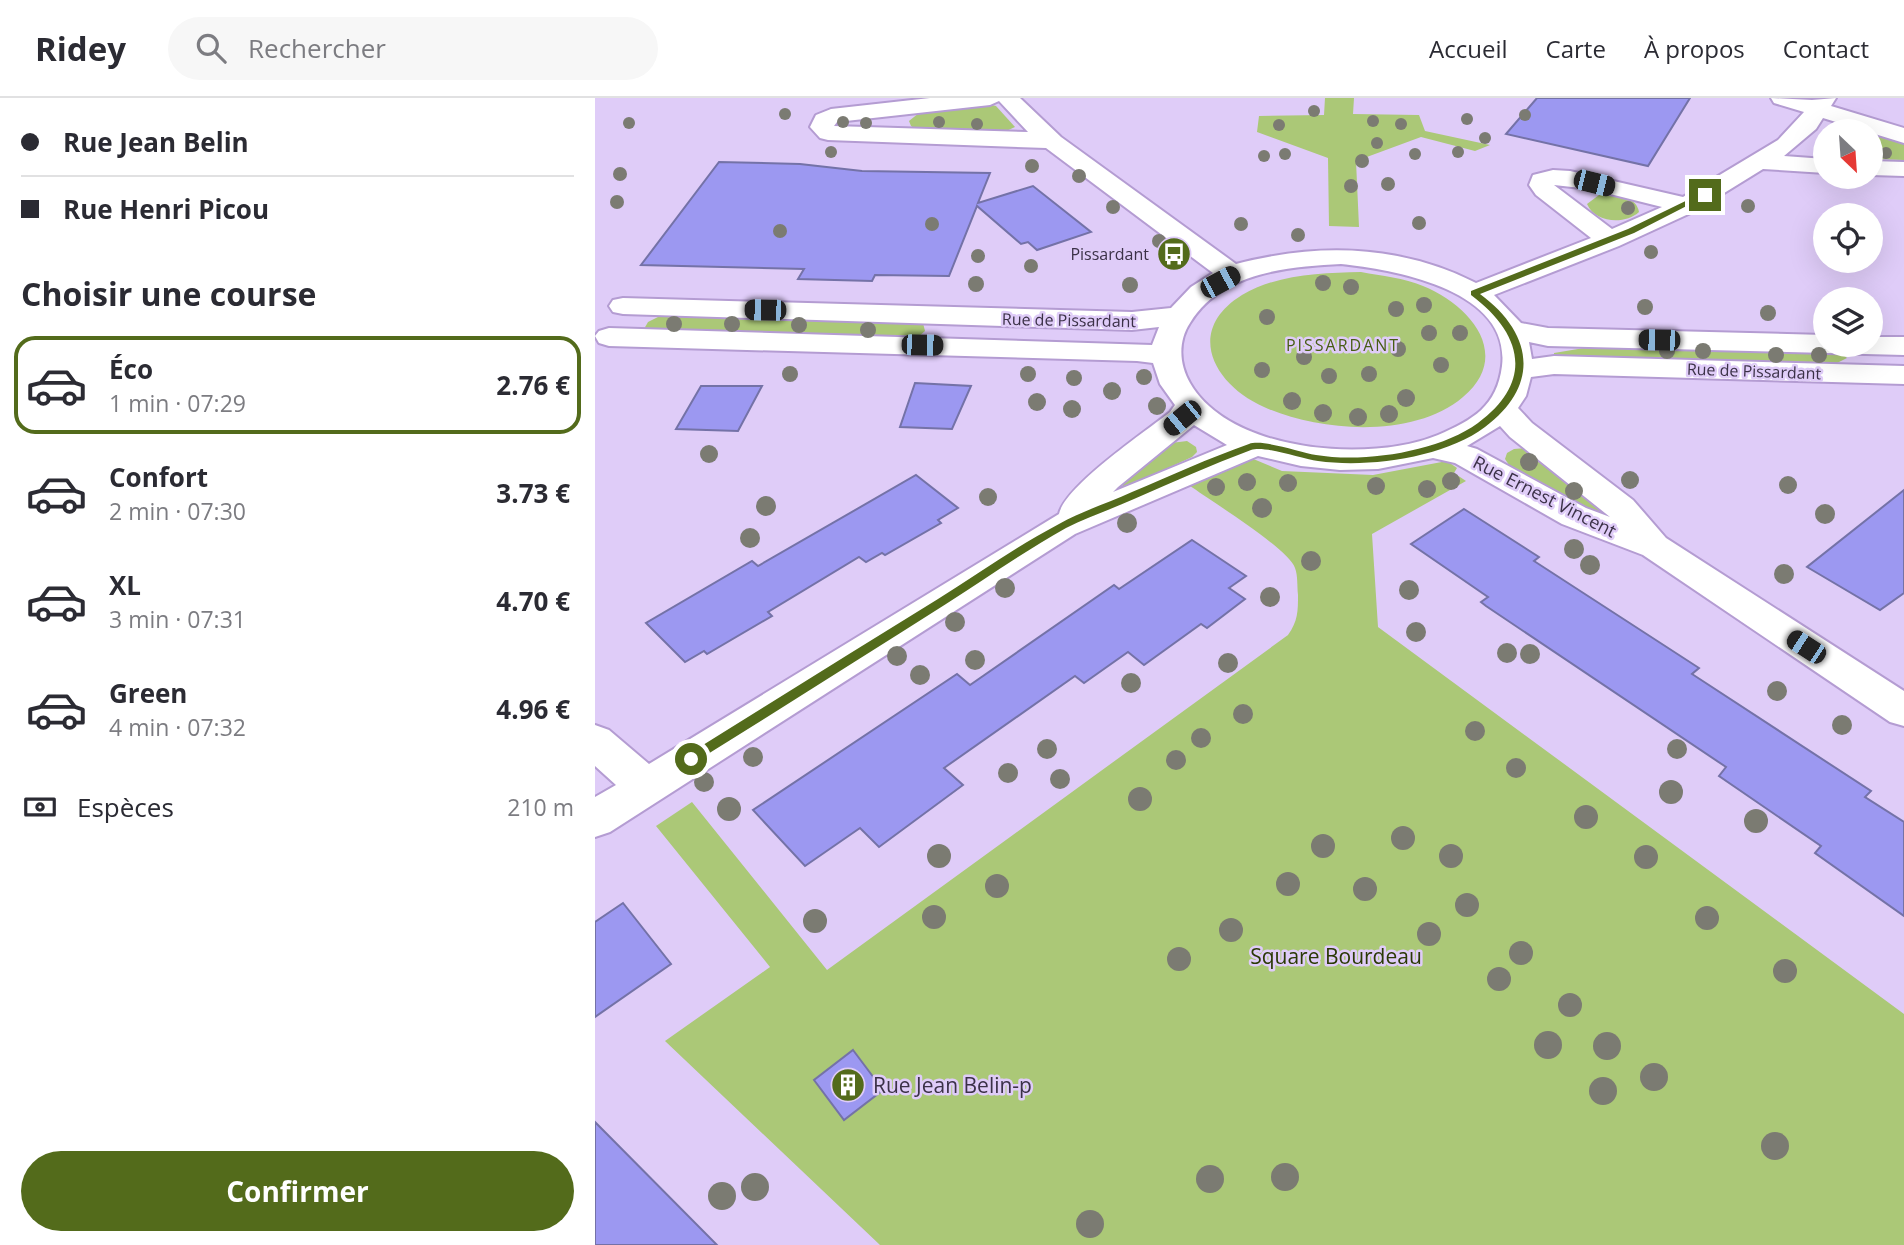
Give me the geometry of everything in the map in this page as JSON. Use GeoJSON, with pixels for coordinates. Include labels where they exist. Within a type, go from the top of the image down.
{"type":"FeatureCollection","features":[{"type":"Feature","properties":{"kind":"street"},"geometry":{"type":"LineString","coordinates":[[990,98],[831,116],[824,120],[823,127],[828,132],[1053,142]]}},
{"type":"Feature","properties":{"kind":"street"},"geometry":{"type":"LineString","coordinates":[[1008,98],[1026,119],[1053,142],[1233,275]]}},
{"type":"Feature","properties":{"kind":"street"},"geometry":{"type":"LineString","coordinates":[[1782,98],[1822,104],[1904,136]]}},
{"type":"Feature","properties":{"kind":"street"},"geometry":{"type":"LineString","coordinates":[[1474,293],[1609,240],[1686,206],[1786,145],[1808,124],[1822,104]]}},
{"type":"Feature","properties":{"kind":"street"},"geometry":{"type":"LineString","coordinates":[[899,109],[900,134]]}},
{"type":"Feature","properties":{"kind":"street"},"geometry":{"type":"LineString","coordinates":[[1761,162],[1813,165]]}},
{"type":"Feature","properties":{"kind":"street"},"geometry":{"type":"LineString","coordinates":[[1883,168],[1904,169]]}},
{"type":"Feature","properties":{"kind":"street"},"geometry":{"type":"LineString","coordinates":[[1609,240],[1545,190],[1541,185],[1542,180],[1559,176],[1571,177],[1686,206]]}},
{"type":"Feature","properties":{"kind":"street"},"geometry":{"type":"LineString","coordinates":[[1341,256],[1409,265],[1440,275],[1474,293],[1491,306],[1511,329],[1518,347],[1520,370],[1513,392],[1501,409],[1479,427],[1434,448],[1395,457],[1358,460],[1318,458],[1255,445],[1214,424],[1190,405],[1170,373],[1166,356],[1169,335],[1178,316],[1207,288],[1262,265],[1341,256]]}},
{"type":"Feature","properties":{"kind":"street","name":"Rue de Pissardant"},"geometry":{"type":"LineString","coordinates":[[603,306],[1132,321],[1178,316]]}},
{"type":"Feature","properties":{"kind":"street","name":"Rue de Pissardant"},"geometry":{"type":"LineString","coordinates":[[602,336],[629,327],[634,321],[632,310],[603,306]]}},
{"type":"Feature","properties":{"kind":"street"},"geometry":{"type":"LineString","coordinates":[[950,346],[960,317]]}},
{"type":"Feature","properties":{"kind":"street","name":"Rue de Pissardant"},"geometry":{"type":"LineString","coordinates":[[1511,329],[1548,337],[1813,344]]}},
{"type":"Feature","properties":{"kind":"street","name":"Rue de Pissardant"},"geometry":{"type":"LineString","coordinates":[[602,336],[1137,352],[1166,356]]}},
{"type":"Feature","properties":{"kind":"street"},"geometry":{"type":"LineString","coordinates":[[1883,346],[1904,346]]}},
{"type":"Feature","properties":{"kind":"street","name":"Rue de Pissardant"},"geometry":{"type":"LineString","coordinates":[[1520,370],[1554,365],[1904,375]]}},
{"type":"Feature","properties":{"kind":"street"},"geometry":{"type":"LineString","coordinates":[[1063,526],[1106,479],[1182,418],[1190,405]]}},
{"type":"Feature","properties":{"kind":"street","name":"Rue Ernest Vincent"},"geometry":{"type":"LineString","coordinates":[[1501,409],[1521,430],[1621,508],[1655,547]]}},
{"type":"Feature","properties":{"kind":"street"},"geometry":{"type":"LineString","coordinates":[[595,819],[1063,526],[1255,445]]}},
{"type":"Feature","properties":{"kind":"street","name":"Rue Ernest Vincent"},"geometry":{"type":"LineString","coordinates":[[1434,448],[1466,456],[1574,516],[1655,547],[1904,711]]}},
{"type":"Feature","properties":{"kind":"street"},"geometry":{"type":"LineString","coordinates":[[595,741],[646,787]]}},
{"type":"Feature","properties":{"kind":"green space"},"geometry":{"type":"Polygon","coordinates":[[[1325,98],[1354,98],[1353,114],[1419,115],[1425,131],[1490,145],[1475,151],[1421,137],[1356,161],[1359,227],[1329,226],[1328,158],[1257,132],[1259,116],[1324,115],[1325,98]]]}},
{"type":"Feature","properties":{"kind":"green space"},"geometry":{"type":"Polygon","coordinates":[[[988,104],[996,106],[1015,127],[1004,132],[917,130],[909,121],[919,113],[988,104]]]}},
{"type":"Feature","properties":{"kind":"green space"},"geometry":{"type":"Polygon","coordinates":[[[1883,137],[1904,143],[1904,160],[1883,159],[1883,137]]]}},
{"type":"Feature","properties":{"kind":"green space"},"geometry":{"type":"Polygon","coordinates":[[[1599,195],[1617,195],[1629,199],[1634,202],[1639,212],[1626,219],[1603,218],[1587,204],[1599,195]]]}},
{"type":"Feature","properties":{"kind":"green space"},"geometry":{"type":"Polygon","coordinates":[[[1361,272],[1423,286],[1456,305],[1469,318],[1485,348],[1484,365],[1478,381],[1463,397],[1443,411],[1419,420],[1366,427],[1338,426],[1311,422],[1264,407],[1231,385],[1220,371],[1210,340],[1214,325],[1224,309],[1242,295],[1285,279],[1315,274],[1361,272]]]}},
{"type":"Feature","properties":{"kind":"green space"},"geometry":{"type":"Polygon","coordinates":[[[660,316],[923,323],[925,331],[918,337],[900,341],[644,329],[648,322],[660,316]]]}},
{"type":"Feature","properties":{"kind":"green space"},"geometry":{"type":"Polygon","coordinates":[[[1602,345],[1813,350],[1813,357],[1847,358],[1835,364],[1554,358],[1554,353],[1602,345]]]}},
{"type":"Feature","properties":{"kind":"green space"},"geometry":{"type":"Polygon","coordinates":[[[1187,441],[1196,447],[1197,452],[1192,457],[1123,487],[1123,482],[1171,443],[1187,441]]]}},
{"type":"Feature","properties":{"kind":"green space"},"geometry":{"type":"Polygon","coordinates":[[[1526,448],[1610,517],[1605,517],[1509,465],[1505,459],[1507,453],[1526,448]]]}},
{"type":"Feature","properties":{"kind":"green space","name":"Square Bourdeau"},"geometry":{"type":"Polygon","coordinates":[[[1251,458],[1282,471],[1373,475],[1447,461],[1457,468],[1454,473],[1466,481],[1372,534],[1378,627],[1904,1014],[1904,1245],[880,1245],[665,1041],[770,967],[656,826],[692,802],[827,970],[1288,635],[1296,620],[1297,611],[1295,568],[1289,559],[1264,537],[1189,485],[1251,458]]]}},
{"type":"Feature","properties":{"kind":"building"},"geometry":{"type":"Polygon","coordinates":[[[1537,98],[1690,98],[1648,166],[1506,134],[1537,98]]]}},
{"type":"Feature","properties":{"kind":"building"},"geometry":{"type":"Polygon","coordinates":[[[719,162],[800,164],[862,171],[990,173],[978,203],[1033,186],[1091,232],[1037,250],[1028,242],[1021,244],[977,206],[949,276],[875,275],[872,281],[798,279],[804,269],[641,265],[719,162]]]}},
{"type":"Feature","properties":{"kind":"building"},"geometry":{"type":"Polygon","coordinates":[[[915,383],[971,386],[952,429],[900,427],[915,383]]]}},
{"type":"Feature","properties":{"kind":"building"},"geometry":{"type":"Polygon","coordinates":[[[701,386],[762,386],[738,431],[676,429],[701,386]]]}},
{"type":"Feature","properties":{"kind":"building"},"geometry":{"type":"Polygon","coordinates":[[[916,475],[958,508],[938,520],[941,523],[885,555],[882,553],[866,562],[859,557],[768,612],[772,616],[707,654],[704,651],[685,662],[646,623],[752,561],[758,566],[916,475]]]}},
{"type":"Feature","properties":{"kind":"building"},"geometry":{"type":"Polygon","coordinates":[[[1904,490],[1904,593],[1880,610],[1807,567],[1904,490]]]}},
{"type":"Feature","properties":{"kind":"building"},"geometry":{"type":"Polygon","coordinates":[[[1464,509],[1539,557],[1534,561],[1699,668],[1692,674],[1871,791],[1865,797],[1904,822],[1904,916],[1815,853],[1821,846],[1719,776],[1726,767],[1486,606],[1481,602],[1488,597],[1411,544],[1464,509]]]}},
{"type":"Feature","properties":{"kind":"building"},"geometry":{"type":"Polygon","coordinates":[[[1192,540],[1246,576],[1229,588],[1245,599],[1207,628],[1201,624],[1144,665],[1128,652],[1084,683],[1075,676],[944,768],[963,785],[879,847],[860,828],[805,866],[753,810],[957,674],[970,685],[1114,585],[1119,589],[1192,540]]]}},
{"type":"Feature","properties":{"kind":"building"},"geometry":{"type":"Polygon","coordinates":[[[623,903],[671,964],[595,1017],[595,922],[623,903]]]}},
{"type":"Feature","properties":{"kind":"building","name":"Rue Jean Belin-p"},"geometry":{"type":"Polygon","coordinates":[[[853,1050],[883,1090],[844,1120],[814,1080],[853,1050]]]}},
{"type":"Feature","properties":{"kind":"building"},"geometry":{"type":"Polygon","coordinates":[[[595,1122],[717,1245],[595,1245],[595,1122]]]}},
{"type":"Feature","properties":{"kind":"place","name":"Pissardant"},"geometry":{"type":"Point","coordinates":[1174,254]}},
{"type":"Feature","properties":{"kind":"place","name":"Rue Jean Belin-p"},"geometry":{"type":"Point","coordinates":[848,1085]}},
{"type":"Feature","properties":{"kind":"district","name":"PISSARDANT"},"geometry":{"type":"Point","coordinates":[1343,345]}},
{"type":"Feature","properties":{"kind":"route"},"geometry":{"type":"LineString","coordinates":[[691,759],[1063,526],[1134,494],[1255,445],[1318,458],[1358,460],[1395,457],[1434,448],[1479,427],[1501,409],[1513,392],[1520,370],[1518,347],[1511,329],[1491,306],[1474,293],[1631,231],[1705,195]]}}]}
